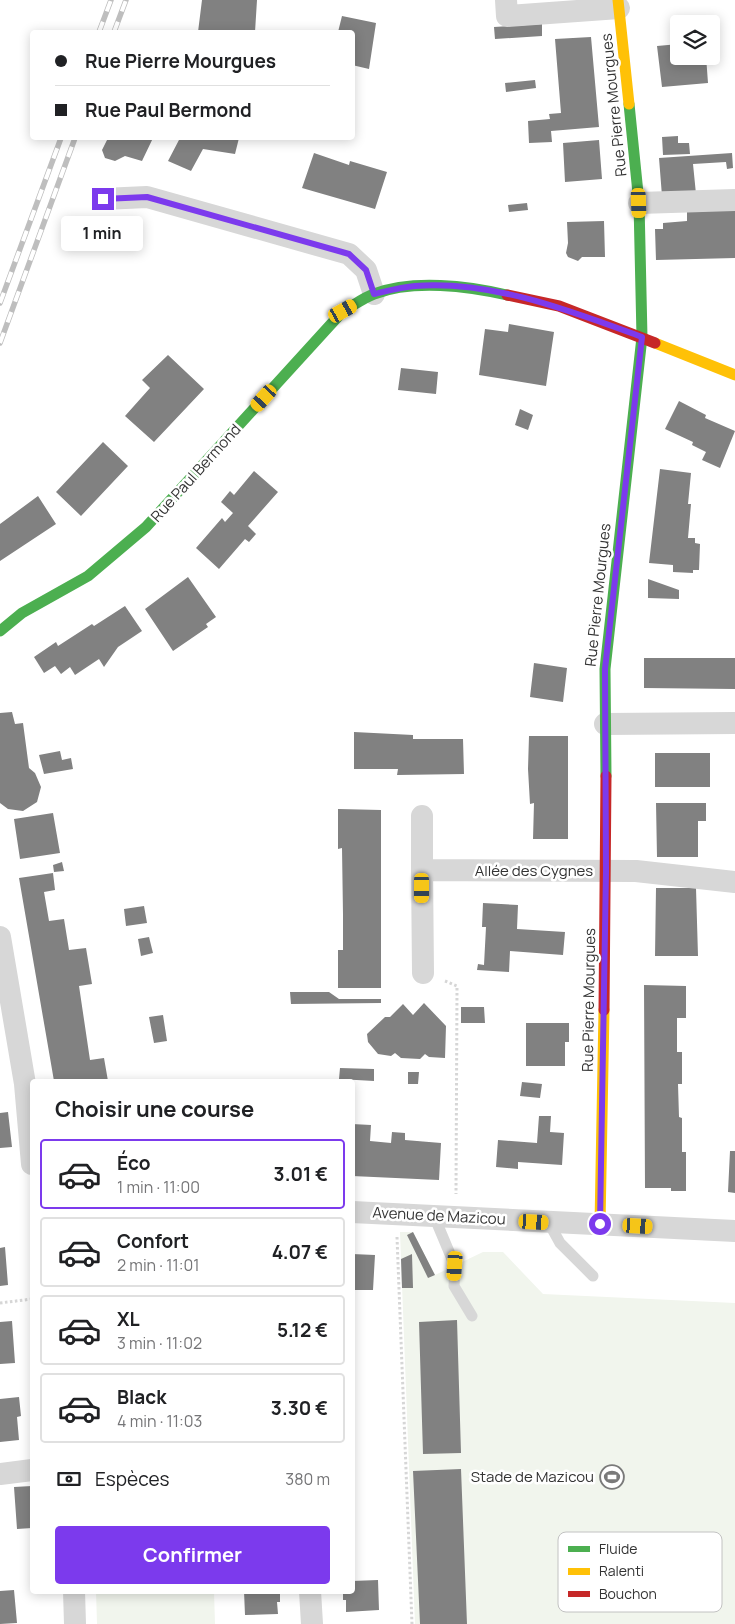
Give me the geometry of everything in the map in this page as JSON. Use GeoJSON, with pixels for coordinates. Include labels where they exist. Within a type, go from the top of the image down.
{"type":"FeatureCollection","features":[{"type":"Feature","properties":{"kind":"street"},"geometry":{"type":"LineString","coordinates":[[506,0],[506,16],[619,4]]}},
{"type":"Feature","properties":{"kind":"street","name":"Rue Pierre Mourgues"},"geometry":{"type":"LineString","coordinates":[[600,1224],[606,871],[605,669],[642,337],[639,203],[619,4]]}},
{"type":"Feature","properties":{"kind":"street"},"geometry":{"type":"LineString","coordinates":[[103,199],[147,197],[349,254],[366,270],[374,294]]}},
{"type":"Feature","properties":{"kind":"street"},"geometry":{"type":"LineString","coordinates":[[639,203],[735,200]]}},
{"type":"Feature","properties":{"kind":"street","name":"Rue Paul Bermond"},"geometry":{"type":"LineString","coordinates":[[0,631],[11,613],[88,576],[146,528],[343,311],[374,294],[416,286],[475,288],[559,306],[735,375]]}},
{"type":"Feature","properties":{"kind":"street"},"geometry":{"type":"LineString","coordinates":[[605,724],[735,723]]}},
{"type":"Feature","properties":{"kind":"street"},"geometry":{"type":"LineString","coordinates":[[422,816],[422,973]]}},
{"type":"Feature","properties":{"kind":"street","name":"Allée des Cygnes"},"geometry":{"type":"LineString","coordinates":[[422,870],[636,871],[735,882]]}},
{"type":"Feature","properties":{"kind":"street"},"geometry":{"type":"LineString","coordinates":[[0,937],[25,1084],[30,1141]]}},
{"type":"Feature","properties":{"kind":"street","name":"Avenue de Mazicou"},"geometry":{"type":"LineString","coordinates":[[355,1212],[735,1231]]}},
{"type":"Feature","properties":{"kind":"street"},"geometry":{"type":"LineString","coordinates":[[0,1474],[30,1470]]}},
{"type":"Feature","properties":{"kind":"street"},"geometry":{"type":"LineString","coordinates":[[74,1594],[75,1624]]}},
{"type":"Feature","properties":{"kind":"street"},"geometry":{"type":"LineString","coordinates":[[310,1594],[312,1624]]}},
{"type":"Feature","properties":{"kind":"lane"},"geometry":{"type":"LineString","coordinates":[[434,1216],[455,1266],[454,1286],[472,1316]]}},
{"type":"Feature","properties":{"kind":"lane"},"geometry":{"type":"LineString","coordinates":[[550,1223],[560,1243],[593,1276]]}},
{"type":"Feature","properties":{"kind":"path"},"geometry":{"type":"LineString","coordinates":[[422,973],[457,986],[456,1217]]}},
{"type":"Feature","properties":{"kind":"path"},"geometry":{"type":"LineString","coordinates":[[396,1214],[412,1624]]}},
{"type":"Feature","properties":{"kind":"path"},"geometry":{"type":"LineString","coordinates":[[0,1303],[30,1300]]}},
{"type":"Feature","properties":{"kind":"shaded area","name":"Stade de Mazicou"},"geometry":{"type":"Polygon","coordinates":[[[400,1232],[413,1232],[435,1275],[483,1252],[503,1252],[543,1294],[735,1303],[735,1624],[415,1624],[400,1232]]]}},
{"type":"Feature","properties":{"kind":"shaded area"},"geometry":{"type":"Polygon","coordinates":[[[96,1594],[214,1594],[215,1624],[97,1624],[96,1594]]]}},
{"type":"Feature","properties":{"kind":"building"},"geometry":{"type":"Polygon","coordinates":[[[202,0],[257,0],[255,30],[198,30],[202,0]]]}},
{"type":"Feature","properties":{"kind":"building"},"geometry":{"type":"Polygon","coordinates":[[[342,16],[376,23],[369,69],[355,66],[355,30],[338,30],[342,16]]]}},
{"type":"Feature","properties":{"kind":"building"},"geometry":{"type":"Polygon","coordinates":[[[542,24],[542,36],[495,39],[494,27],[542,24]]]}},
{"type":"Feature","properties":{"kind":"building"},"geometry":{"type":"Polygon","coordinates":[[[591,37],[599,127],[551,131],[552,142],[529,143],[528,121],[550,119],[549,114],[561,113],[555,39],[591,37]]]}},
{"type":"Feature","properties":{"kind":"building"},"geometry":{"type":"Polygon","coordinates":[[[670,45],[670,65],[707,65],[708,83],[662,87],[657,46],[670,45]]]}},
{"type":"Feature","properties":{"kind":"building"},"geometry":{"type":"Polygon","coordinates":[[[535,80],[536,88],[506,92],[505,83],[535,80]]]}},
{"type":"Feature","properties":{"kind":"building"},"geometry":{"type":"Polygon","coordinates":[[[678,136],[678,143],[689,143],[690,154],[663,155],[662,137],[678,136]]]}},
{"type":"Feature","properties":{"kind":"building"},"geometry":{"type":"Polygon","coordinates":[[[107,140],[152,140],[142,161],[125,156],[115,161],[105,158],[102,150],[107,140]]]}},
{"type":"Feature","properties":{"kind":"building"},"geometry":{"type":"Polygon","coordinates":[[[179,140],[238,140],[235,154],[203,149],[191,171],[168,161],[179,140]]]}},
{"type":"Feature","properties":{"kind":"building"},"geometry":{"type":"Polygon","coordinates":[[[599,140],[602,179],[565,182],[563,143],[599,140]]]}},
{"type":"Feature","properties":{"kind":"building"},"geometry":{"type":"Polygon","coordinates":[[[314,153],[349,165],[350,161],[387,172],[375,209],[302,188],[314,153]]]}},
{"type":"Feature","properties":{"kind":"building"},"geometry":{"type":"Polygon","coordinates":[[[732,153],[733,168],[727,169],[726,162],[693,164],[696,194],[662,196],[659,158],[732,153]]]}},
{"type":"Feature","properties":{"kind":"building"},"geometry":{"type":"Polygon","coordinates":[[[527,203],[528,210],[509,212],[508,205],[527,203]]]}},
{"type":"Feature","properties":{"kind":"building"},"geometry":{"type":"Polygon","coordinates":[[[735,204],[735,258],[656,260],[655,229],[663,229],[663,223],[687,221],[687,206],[735,204]]]}},
{"type":"Feature","properties":{"kind":"building"},"geometry":{"type":"Polygon","coordinates":[[[604,221],[605,257],[582,257],[578,261],[568,257],[566,253],[568,243],[567,222],[604,221]]]}},
{"type":"Feature","properties":{"kind":"building"},"geometry":{"type":"Polygon","coordinates":[[[509,324],[554,332],[546,386],[479,375],[485,329],[508,332],[509,324]]]}},
{"type":"Feature","properties":{"kind":"building"},"geometry":{"type":"Polygon","coordinates":[[[168,355],[204,389],[154,442],[125,416],[150,388],[142,380],[168,355]]]}},
{"type":"Feature","properties":{"kind":"building"},"geometry":{"type":"Polygon","coordinates":[[[401,368],[438,372],[436,394],[398,390],[401,368]]]}},
{"type":"Feature","properties":{"kind":"building"},"geometry":{"type":"Polygon","coordinates":[[[679,401],[706,415],[705,418],[735,431],[720,468],[702,460],[706,452],[692,445],[693,442],[665,429],[679,401]]]}},
{"type":"Feature","properties":{"kind":"building"},"geometry":{"type":"Polygon","coordinates":[[[520,409],[533,415],[528,430],[515,425],[520,409]]]}},
{"type":"Feature","properties":{"kind":"building"},"geometry":{"type":"Polygon","coordinates":[[[103,442],[128,466],[81,516],[56,492],[103,442]]]}},
{"type":"Feature","properties":{"kind":"building"},"geometry":{"type":"Polygon","coordinates":[[[660,469],[691,473],[688,504],[691,504],[688,538],[695,538],[695,543],[700,544],[699,570],[693,570],[693,573],[673,572],[673,565],[649,563],[660,469]]]}},
{"type":"Feature","properties":{"kind":"building"},"geometry":{"type":"Polygon","coordinates":[[[254,471],[278,492],[248,526],[256,534],[249,542],[245,539],[219,569],[196,548],[222,518],[225,522],[233,513],[221,502],[230,491],[234,495],[254,471]]]}},
{"type":"Feature","properties":{"kind":"building"},"geometry":{"type":"Polygon","coordinates":[[[38,496],[56,524],[0,561],[0,524],[38,496]]]}},
{"type":"Feature","properties":{"kind":"building"},"geometry":{"type":"Polygon","coordinates":[[[188,577],[216,617],[206,624],[208,627],[173,651],[145,609],[188,577]]]}},
{"type":"Feature","properties":{"kind":"building"},"geometry":{"type":"Polygon","coordinates":[[[648,579],[679,590],[679,599],[648,598],[648,579]]]}},
{"type":"Feature","properties":{"kind":"building"},"geometry":{"type":"Polygon","coordinates":[[[125,606],[142,631],[118,647],[104,667],[99,659],[75,675],[70,667],[61,674],[55,666],[44,673],[34,657],[56,642],[58,646],[125,606]]]}},
{"type":"Feature","properties":{"kind":"building"},"geometry":{"type":"Polygon","coordinates":[[[644,658],[735,658],[735,689],[644,688],[644,658]]]}},
{"type":"Feature","properties":{"kind":"building"},"geometry":{"type":"Polygon","coordinates":[[[534,663],[567,668],[563,702],[530,697],[534,663]]]}},
{"type":"Feature","properties":{"kind":"building"},"geometry":{"type":"Polygon","coordinates":[[[12,712],[15,724],[23,723],[29,768],[35,773],[41,787],[37,802],[23,811],[8,809],[0,803],[0,713],[12,712]]]}},
{"type":"Feature","properties":{"kind":"building"},"geometry":{"type":"Polygon","coordinates":[[[354,732],[413,735],[413,739],[463,739],[464,774],[397,775],[398,769],[354,769],[354,732]]]}},
{"type":"Feature","properties":{"kind":"building"},"geometry":{"type":"Polygon","coordinates":[[[529,736],[568,736],[568,839],[533,839],[534,803],[530,804],[529,736]]]}},
{"type":"Feature","properties":{"kind":"building"},"geometry":{"type":"Polygon","coordinates":[[[60,751],[62,760],[71,758],[73,769],[44,774],[39,755],[60,751]]]}},
{"type":"Feature","properties":{"kind":"building"},"geometry":{"type":"Polygon","coordinates":[[[655,753],[710,753],[710,787],[655,787],[655,753]]]}},
{"type":"Feature","properties":{"kind":"building"},"geometry":{"type":"Polygon","coordinates":[[[656,803],[706,803],[706,821],[698,821],[698,857],[657,857],[656,803]]]}},
{"type":"Feature","properties":{"kind":"building"},"geometry":{"type":"Polygon","coordinates":[[[338,809],[381,810],[381,988],[338,988],[338,950],[343,950],[343,915],[342,848],[338,849],[338,809]]]}},
{"type":"Feature","properties":{"kind":"building"},"geometry":{"type":"Polygon","coordinates":[[[53,813],[60,853],[20,859],[14,819],[53,813]]]}},
{"type":"Feature","properties":{"kind":"building"},"geometry":{"type":"Polygon","coordinates":[[[62,862],[64,871],[54,872],[53,865],[62,862]]]}},
{"type":"Feature","properties":{"kind":"building"},"geometry":{"type":"Polygon","coordinates":[[[53,873],[55,890],[44,892],[49,921],[64,919],[69,950],[86,948],[92,984],[79,986],[90,1060],[104,1058],[108,1079],[54,1079],[19,878],[53,873]]]}},
{"type":"Feature","properties":{"kind":"building"},"geometry":{"type":"Polygon","coordinates":[[[656,888],[696,888],[698,956],[655,956],[656,888]]]}},
{"type":"Feature","properties":{"kind":"building"},"geometry":{"type":"Polygon","coordinates":[[[483,903],[518,905],[517,929],[565,932],[563,955],[510,951],[509,972],[477,970],[478,964],[484,965],[486,927],[482,927],[483,903]]]}},
{"type":"Feature","properties":{"kind":"building"},"geometry":{"type":"Polygon","coordinates":[[[144,906],[147,923],[126,926],[124,909],[144,906]]]}},
{"type":"Feature","properties":{"kind":"building"},"geometry":{"type":"Polygon","coordinates":[[[149,937],[153,953],[141,956],[138,939],[149,937]]]}},
{"type":"Feature","properties":{"kind":"building"},"geometry":{"type":"Polygon","coordinates":[[[644,985],[686,986],[686,1018],[677,1018],[677,1052],[682,1052],[682,1084],[678,1084],[679,1117],[682,1118],[682,1152],[686,1152],[686,1191],[671,1191],[671,1188],[645,1188],[644,985]]]}},
{"type":"Feature","properties":{"kind":"building"},"geometry":{"type":"Polygon","coordinates":[[[290,992],[329,992],[339,999],[381,999],[381,1003],[291,1004],[290,992]]]}},
{"type":"Feature","properties":{"kind":"building"},"geometry":{"type":"Polygon","coordinates":[[[424,1003],[446,1026],[445,1058],[429,1057],[425,1054],[420,1059],[401,1058],[395,1053],[391,1056],[378,1054],[368,1042],[367,1034],[385,1017],[390,1017],[403,1004],[413,1015],[424,1003]]]}},
{"type":"Feature","properties":{"kind":"building"},"geometry":{"type":"Polygon","coordinates":[[[461,1007],[484,1007],[485,1023],[461,1023],[461,1007]]]}},
{"type":"Feature","properties":{"kind":"building"},"geometry":{"type":"Polygon","coordinates":[[[163,1015],[167,1041],[154,1043],[149,1017],[163,1015]]]}},
{"type":"Feature","properties":{"kind":"building"},"geometry":{"type":"Polygon","coordinates":[[[526,1023],[569,1023],[569,1042],[565,1042],[565,1066],[526,1066],[526,1023]]]}},
{"type":"Feature","properties":{"kind":"building"},"geometry":{"type":"Polygon","coordinates":[[[340,1068],[374,1069],[374,1081],[339,1079],[340,1068]]]}},
{"type":"Feature","properties":{"kind":"building"},"geometry":{"type":"Polygon","coordinates":[[[408,1072],[419,1072],[418,1084],[408,1084],[408,1072]]]}},
{"type":"Feature","properties":{"kind":"building"},"geometry":{"type":"Polygon","coordinates":[[[522,1082],[542,1084],[540,1098],[520,1096],[522,1082]]]}},
{"type":"Feature","properties":{"kind":"building"},"geometry":{"type":"Polygon","coordinates":[[[8,1112],[12,1147],[0,1148],[0,1113],[8,1112]]]}},
{"type":"Feature","properties":{"kind":"building"},"geometry":{"type":"Polygon","coordinates":[[[539,1116],[551,1116],[550,1132],[564,1133],[562,1165],[518,1162],[518,1169],[496,1167],[498,1140],[537,1143],[539,1116]]]}},
{"type":"Feature","properties":{"kind":"building"},"geometry":{"type":"Polygon","coordinates":[[[355,1124],[371,1125],[370,1141],[391,1143],[392,1132],[405,1133],[405,1140],[441,1143],[439,1180],[355,1176],[355,1124]]]}},
{"type":"Feature","properties":{"kind":"building"},"geometry":{"type":"Polygon","coordinates":[[[730,1151],[735,1151],[735,1193],[728,1192],[730,1151]]]}},
{"type":"Feature","properties":{"kind":"building"},"geometry":{"type":"Polygon","coordinates":[[[413,1232],[435,1275],[428,1278],[407,1235],[413,1232]]]}},
{"type":"Feature","properties":{"kind":"building"},"geometry":{"type":"Polygon","coordinates":[[[5,1247],[8,1285],[0,1286],[0,1248],[5,1247]]]}},
{"type":"Feature","properties":{"kind":"building"},"geometry":{"type":"Polygon","coordinates":[[[355,1254],[375,1255],[373,1290],[355,1290],[355,1254]]]}},
{"type":"Feature","properties":{"kind":"building"},"geometry":{"type":"Polygon","coordinates":[[[412,1254],[413,1288],[402,1288],[401,1259],[412,1254]]]}},
{"type":"Feature","properties":{"kind":"building"},"geometry":{"type":"Polygon","coordinates":[[[457,1320],[461,1453],[423,1454],[419,1322],[457,1320]]]}},
{"type":"Feature","properties":{"kind":"building"},"geometry":{"type":"Polygon","coordinates":[[[12,1321],[15,1363],[0,1364],[0,1322],[12,1321]]]}},
{"type":"Feature","properties":{"kind":"building"},"geometry":{"type":"Polygon","coordinates":[[[19,1397],[21,1416],[17,1417],[19,1440],[0,1442],[0,1399],[19,1397]]]}},
{"type":"Feature","properties":{"kind":"building"},"geometry":{"type":"Polygon","coordinates":[[[461,1469],[467,1624],[420,1624],[413,1471],[461,1469]]]}},
{"type":"Feature","properties":{"kind":"building"},"geometry":{"type":"Polygon","coordinates":[[[30,1486],[30,1528],[17,1529],[14,1487],[30,1486]]]}},
{"type":"Feature","properties":{"kind":"building"},"geometry":{"type":"Polygon","coordinates":[[[378,1580],[379,1610],[346,1612],[346,1600],[343,1600],[343,1594],[355,1594],[355,1581],[378,1580]]]}},
{"type":"Feature","properties":{"kind":"building"},"geometry":{"type":"Polygon","coordinates":[[[14,1590],[17,1623],[0,1624],[0,1591],[14,1590]]]}},
{"type":"Feature","properties":{"kind":"building"},"geometry":{"type":"Polygon","coordinates":[[[244,1594],[280,1594],[280,1602],[277,1602],[278,1614],[245,1615],[244,1594]]]}},
{"type":"Feature","properties":{"kind":"railway"},"geometry":{"type":"LineString","coordinates":[[100,30],[111,0]]}},
{"type":"Feature","properties":{"kind":"railway"},"geometry":{"type":"LineString","coordinates":[[115,30],[126,0]]}},
{"type":"Feature","properties":{"kind":"railway"},"geometry":{"type":"LineString","coordinates":[[0,303],[60,140]]}},
{"type":"Feature","properties":{"kind":"railway"},"geometry":{"type":"LineString","coordinates":[[0,343],[74,140]]}},
{"type":"Feature","properties":{"kind":"traffic: fast"},"geometry":{"type":"LineString","coordinates":[[606,776],[605,669],[642,337],[639,203],[629,104]]}},
{"type":"Feature","properties":{"kind":"traffic: fast"},"geometry":{"type":"LineString","coordinates":[[0,631],[22,613],[88,576],[146,527],[343,311],[374,294],[389,289],[423,285],[475,289],[507,295]]}},
{"type":"Feature","properties":{"kind":"traffic: slow"},"geometry":{"type":"LineString","coordinates":[[618,0],[629,104]]}},
{"type":"Feature","properties":{"kind":"traffic: slow"},"geometry":{"type":"LineString","coordinates":[[655,343],[735,375]]}},
{"type":"Feature","properties":{"kind":"traffic: slow"},"geometry":{"type":"LineString","coordinates":[[600,1224],[604,1010]]}},
{"type":"Feature","properties":{"kind":"traffic: jam"},"geometry":{"type":"LineString","coordinates":[[507,295],[559,306],[655,343]]}},
{"type":"Feature","properties":{"kind":"traffic: jam"},"geometry":{"type":"LineString","coordinates":[[604,1010],[606,776]]}},
{"type":"Feature","properties":{"kind":"place","name":"Stade de Mazicou"},"geometry":{"type":"Point","coordinates":[612,1477]}},
{"type":"Feature","properties":{"kind":"route"},"geometry":{"type":"LineString","coordinates":[[103,199],[147,197],[349,254],[366,270],[374,294],[416,286],[475,288],[559,306],[642,337],[605,669],[606,871],[600,1224]]}}]}
